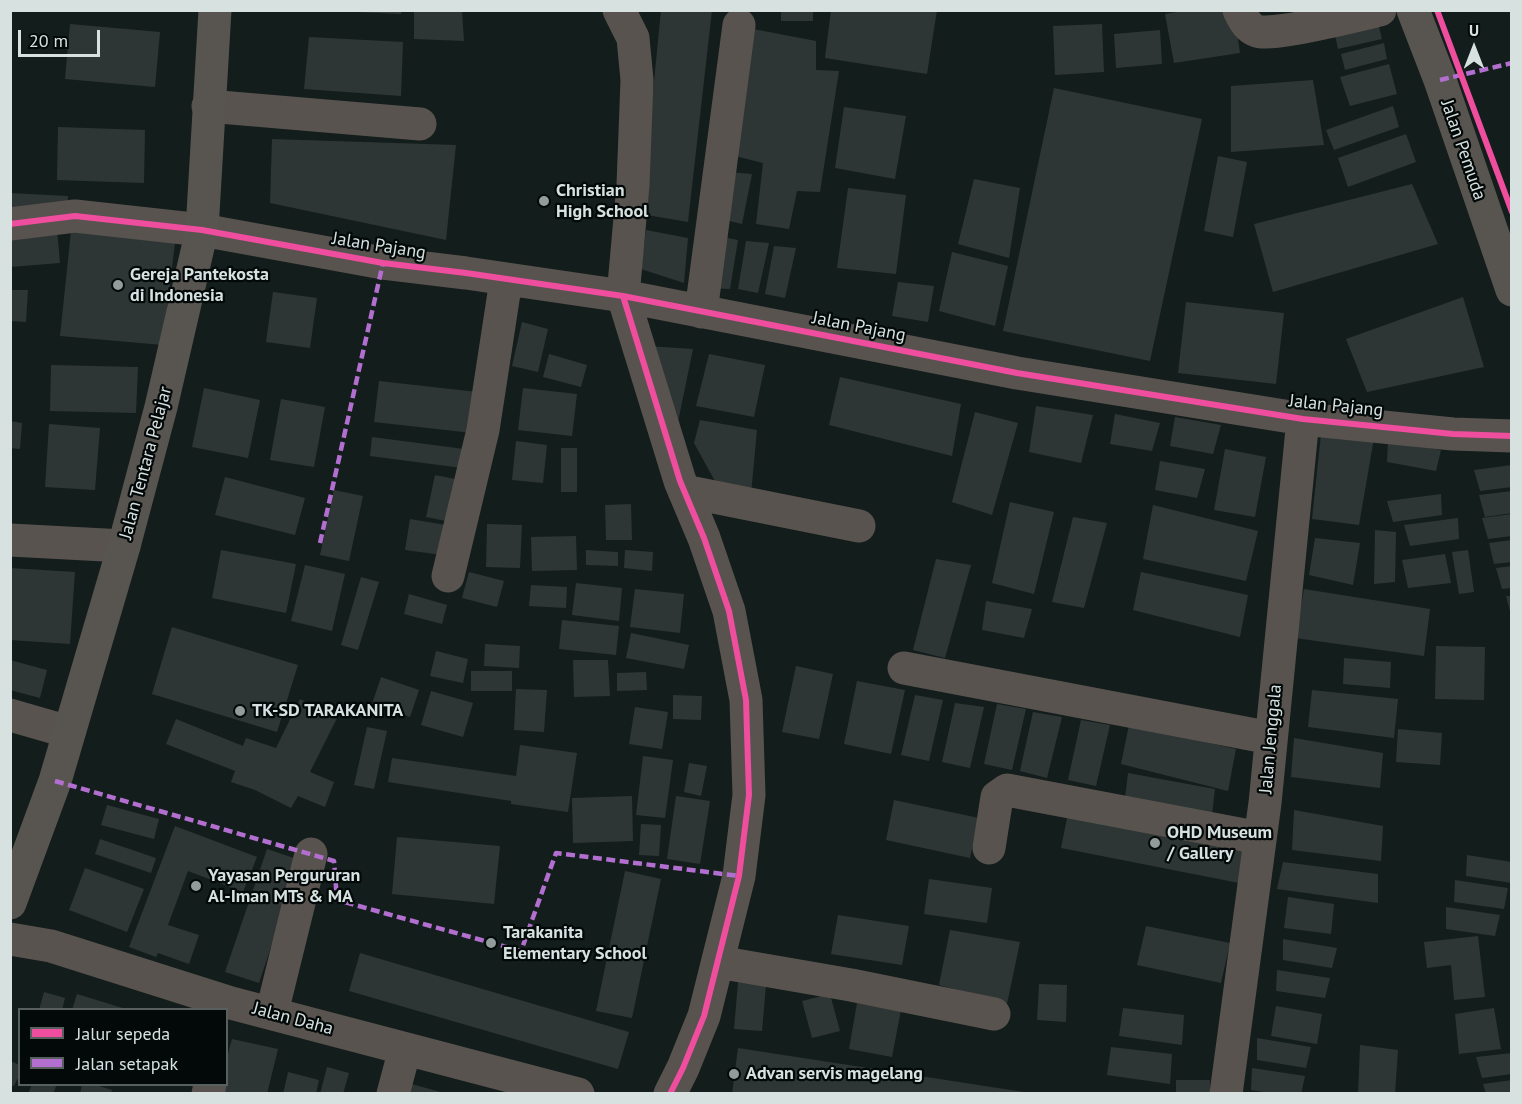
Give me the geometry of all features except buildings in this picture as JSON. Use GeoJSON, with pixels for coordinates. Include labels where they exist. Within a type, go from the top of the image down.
{"type":"FeatureCollection","features":[{"type":"Feature","properties":{"kind":"main road","name":"Jalan Tentara Pelajar"},"geometry":{"type":"LineString","coordinates":[[10,903],[55,781],[124,546],[161,407],[202,230],[215,10]]}},
{"type":"Feature","properties":{"kind":"main road","name":"Jalan Pemuda"},"geometry":{"type":"LineString","coordinates":[[1413,10],[1440,80],[1512,290]]}},
{"type":"Feature","properties":{"kind":"street"},"geometry":{"type":"LineString","coordinates":[[619,10],[633,38],[637,80],[633,185],[623,296],[684,491],[704,538],[729,611],[746,700],[749,795],[739,876],[704,1016],[670,1094]]}},
{"type":"Feature","properties":{"kind":"street"},"geometry":{"type":"LineString","coordinates":[[1239,10],[1245,22],[1257,31],[1277,31],[1380,10]]}},
{"type":"Feature","properties":{"kind":"street"},"geometry":{"type":"LineString","coordinates":[[701,312],[739,24]]}},
{"type":"Feature","properties":{"kind":"street"},"geometry":{"type":"LineString","coordinates":[[208,106],[420,124]]}},
{"type":"Feature","properties":{"kind":"street","name":"Jalan Pajang"},"geometry":{"type":"LineString","coordinates":[[10,224],[75,216],[202,230],[383,263],[623,296],[1017,373],[1303,419],[1453,434],[1512,436]]}},
{"type":"Feature","properties":{"kind":"street"},"geometry":{"type":"LineString","coordinates":[[448,576],[483,430],[506,280]]}},
{"type":"Feature","properties":{"kind":"street","name":"Jalan Jenggala"},"geometry":{"type":"LineString","coordinates":[[1226,1094],[1260,838],[1303,419]]}},
{"type":"Feature","properties":{"kind":"street"},"geometry":{"type":"LineString","coordinates":[[684,491],[859,526]]}},
{"type":"Feature","properties":{"kind":"street"},"geometry":{"type":"LineString","coordinates":[[10,540],[124,546]]}},
{"type":"Feature","properties":{"kind":"street"},"geometry":{"type":"LineString","coordinates":[[904,668],[1271,738]]}},
{"type":"Feature","properties":{"kind":"street"},"geometry":{"type":"LineString","coordinates":[[10,715],[69,732]]}},
{"type":"Feature","properties":{"kind":"street"},"geometry":{"type":"LineString","coordinates":[[989,848],[998,797],[1007,790],[1260,838]]}},
{"type":"Feature","properties":{"kind":"street"},"geometry":{"type":"LineString","coordinates":[[272,1012],[311,854]]}},
{"type":"Feature","properties":{"kind":"street","name":"Jalan Daha"},"geometry":{"type":"LineString","coordinates":[[10,939],[51,946],[221,1008]]}},
{"type":"Feature","properties":{"kind":"street"},"geometry":{"type":"LineString","coordinates":[[718,962],[851,985],[994,1014]]}},
{"type":"Feature","properties":{"kind":"street","name":"Jalan Daha"},"geometry":{"type":"LineString","coordinates":[[229,1011],[272,1012],[578,1094]]}},
{"type":"Feature","properties":{"kind":"street"},"geometry":{"type":"LineString","coordinates":[[393,1094],[405,1049]]}},
{"type":"Feature","properties":{"kind":"marked path"},"geometry":{"type":"LineString","coordinates":[[1440,80],[1512,63]]}},
{"type":"Feature","properties":{"kind":"marked path"},"geometry":{"type":"LineString","coordinates":[[320,543],[383,263]]}},
{"type":"Feature","properties":{"kind":"marked path"},"geometry":{"type":"LineString","coordinates":[[55,781],[334,861],[337,900],[521,951],[556,853],[739,876]]}},
{"type":"Feature","properties":{"kind":"cycle path"},"geometry":{"type":"LineString","coordinates":[[1437,10],[1512,212]]}},
{"type":"Feature","properties":{"kind":"cycle path"},"geometry":{"type":"LineString","coordinates":[[10,224],[75,216],[202,230],[383,263],[623,296],[1017,373],[1303,419],[1453,434],[1512,436]]}},
{"type":"Feature","properties":{"kind":"cycle path"},"geometry":{"type":"LineString","coordinates":[[623,296],[680,481],[704,538],[729,611],[746,700],[749,795],[739,876],[704,1016],[670,1094]]}},
{"type":"Feature","properties":{"kind":"place","name":"Christian High School"},"geometry":{"type":"Point","coordinates":[544,201]}},
{"type":"Feature","properties":{"kind":"place","name":"Gereja Pantekosta di Indonesia"},"geometry":{"type":"Point","coordinates":[118,285]}},
{"type":"Feature","properties":{"kind":"place","name":"TK-SD TARAKANITA"},"geometry":{"type":"Point","coordinates":[240,711]}},
{"type":"Feature","properties":{"kind":"place","name":"OHD Museum / Gallery"},"geometry":{"type":"Point","coordinates":[1155,843]}},
{"type":"Feature","properties":{"kind":"place","name":"Yayasan Pergururan Al-Iman MTs & MA"},"geometry":{"type":"Point","coordinates":[196,886]}},
{"type":"Feature","properties":{"kind":"place","name":"Tarakanita Elementary School"},"geometry":{"type":"Point","coordinates":[491,943]}},
{"type":"Feature","properties":{"kind":"place","name":"Advan servis magelang"},"geometry":{"type":"Point","coordinates":[734,1074]}}]}
